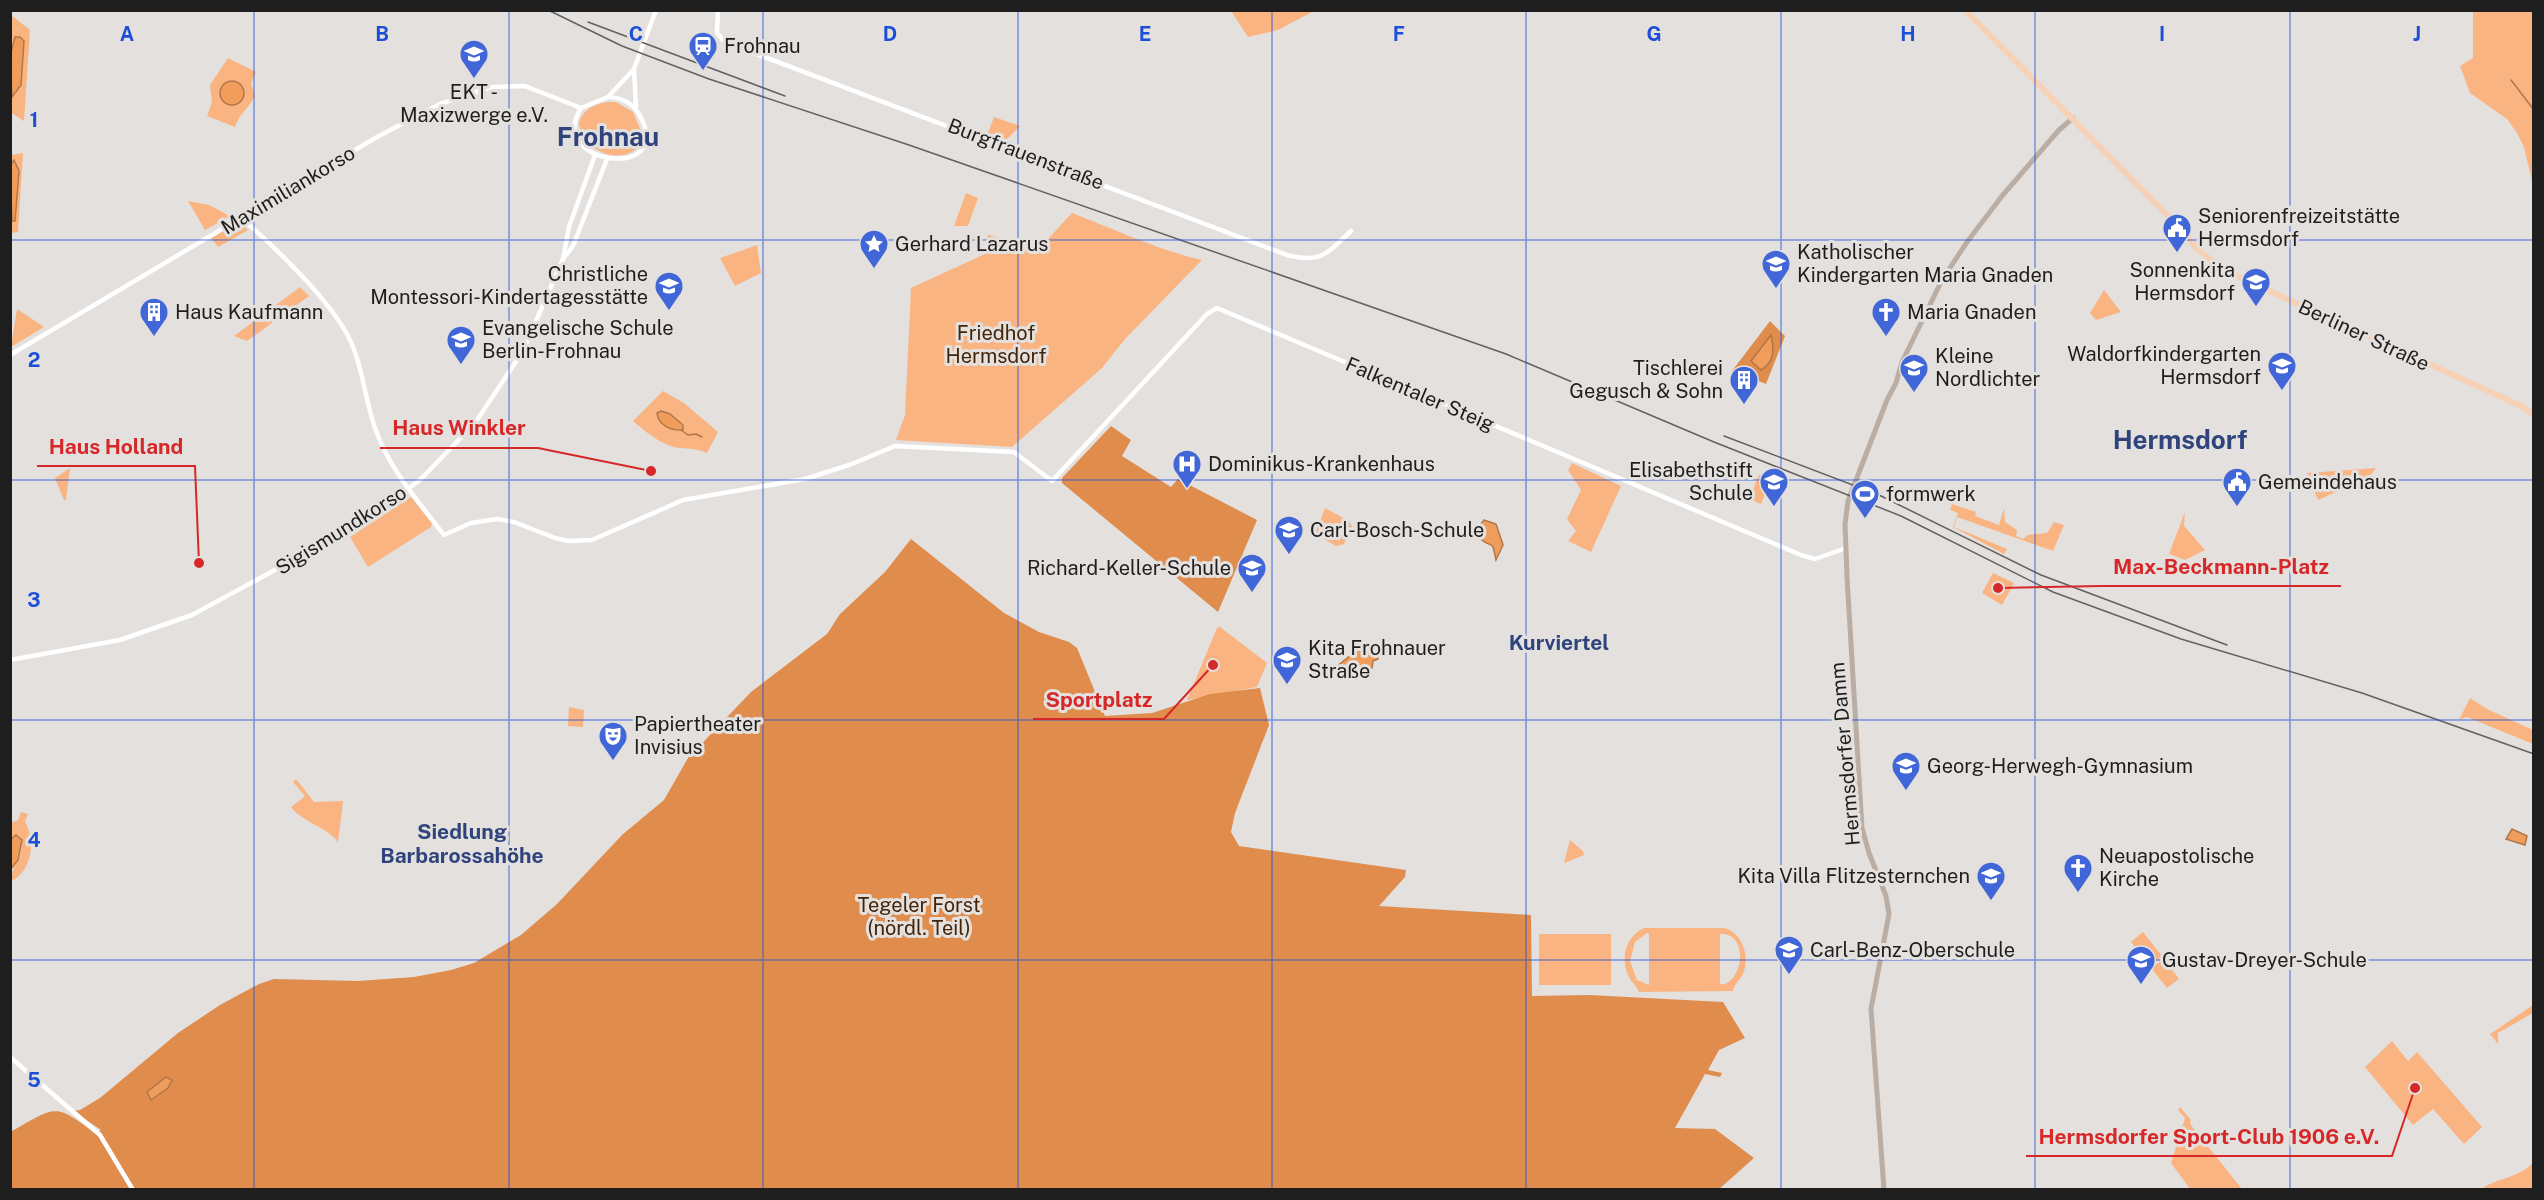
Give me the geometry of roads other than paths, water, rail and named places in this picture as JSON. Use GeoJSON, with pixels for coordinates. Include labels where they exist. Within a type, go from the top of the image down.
{"type":"FeatureCollection","features":[{"type":"Feature","properties":{"kind":"main road","name":"Berliner Straße"},"geometry":{"type":"LineString","coordinates":[[1965,10],[2198,248],[2220,266],[2243,279],[2534,414]]}},
{"type":"Feature","properties":{"kind":"main road","name":"Berliner Straße"},"geometry":{"type":"LineString","coordinates":[[1970,10],[1975,19]]}},
{"type":"Feature","properties":{"kind":"main road","name":"Hermsdorfer Damm"},"geometry":{"type":"LineString","coordinates":[[1884,1190],[1871,1009],[1889,914],[1886,896],[1862,828],[1846,548],[1846,506],[1891,389],[1896,383],[1897,374],[1924,313],[1966,242],[2040,151],[2073,118]]}},
{"type":"Feature","properties":{"kind":"street"},"geometry":{"type":"LineString","coordinates":[[634,69],[608,97],[581,108],[575,121],[577,136],[585,147],[607,159],[633,156],[645,144],[647,132],[636,108],[634,69],[656,10]]}},
{"type":"Feature","properties":{"kind":"street"},"geometry":{"type":"LineString","coordinates":[[710,10],[718,12]]}},
{"type":"Feature","properties":{"kind":"street","name":"Burgfrauenstraße"},"geometry":{"type":"LineString","coordinates":[[718,12],[717,33],[725,42],[1287,255],[1304,260],[1316,259],[1327,253],[1351,231]]}},
{"type":"Feature","properties":{"kind":"street","name":"Maximiliankorso"},"geometry":{"type":"LineString","coordinates":[[10,355],[409,119],[473,91],[518,85],[581,108]]}},
{"type":"Feature","properties":{"kind":"street"},"geometry":{"type":"LineString","coordinates":[[608,97],[622,99],[636,108]]}},
{"type":"Feature","properties":{"kind":"street","name":"Sigismundkorso"},"geometry":{"type":"LineString","coordinates":[[10,660],[112,642],[187,617],[224,600],[354,526],[409,489],[455,447],[501,388],[525,346],[563,259],[569,227],[595,154]]}},
{"type":"Feature","properties":{"kind":"street","name":"Sigismundkorso"},"geometry":{"type":"LineString","coordinates":[[563,259],[573,246],[607,159]]}},
{"type":"Feature","properties":{"kind":"street"},"geometry":{"type":"LineString","coordinates":[[241,218],[317,294],[343,327],[360,366],[376,431],[389,460],[409,489]]}},
{"type":"Feature","properties":{"kind":"street","name":"Falkentaler Steig"},"geometry":{"type":"LineString","coordinates":[[409,489],[444,534],[471,523],[497,519],[514,522],[555,538],[592,540],[683,500],[805,479],[852,464],[895,446],[1014,452],[1052,481],[1207,314],[1217,308],[1811,559],[1846,548]]}},
{"type":"Feature","properties":{"kind":"street"},"geometry":{"type":"LineString","coordinates":[[10,1057],[102,1139],[133,1190]]}},
{"type":"Feature","properties":{"kind":"waterway"},"geometry":{"type":"LineString","coordinates":[[2511,80],[2534,110]]}},
{"type":"Feature","properties":{"kind":"waterway"},"geometry":{"type":"LineString","coordinates":[[681,430],[688,435],[696,434],[702,437]]}},
{"type":"Feature","properties":{"kind":"tram line"},"geometry":{"type":"LineString","coordinates":[[548,10],[622,46],[709,79],[909,145],[1506,354],[1714,442],[1901,516],[2053,592],[2181,639],[2362,693],[2534,754]]}},
{"type":"Feature","properties":{"kind":"tram line"},"geometry":{"type":"LineString","coordinates":[[588,22],[785,96]]}},
{"type":"Feature","properties":{"kind":"tram line"},"geometry":{"type":"LineString","coordinates":[[1724,436],[1879,495],[2041,575],[2227,645]]}},
{"type":"Feature","properties":{"kind":"place","name":"Frohnau"},"geometry":{"type":"Point","coordinates":[703,72]}},
{"type":"Feature","properties":{"kind":"place","name":"EKT - Maxizwerge e.V."},"geometry":{"type":"Point","coordinates":[474,80]}},
{"type":"Feature","properties":{"kind":"place","name":"Seniorenfreizeitstätte Hermsdorf"},"geometry":{"type":"Point","coordinates":[2177,254]}},
{"type":"Feature","properties":{"kind":"place","name":"Gerhard Lazarus"},"geometry":{"type":"Point","coordinates":[874,270]}},
{"type":"Feature","properties":{"kind":"place","name":"Katholischer Kindergarten Maria Gnaden"},"geometry":{"type":"Point","coordinates":[1776,290]}},
{"type":"Feature","properties":{"kind":"place","name":"Sonnenkita Hermsdorf"},"geometry":{"type":"Point","coordinates":[2256,308]}},
{"type":"Feature","properties":{"kind":"place","name":"Christliche Montessori-Kindertagesstätte"},"geometry":{"type":"Point","coordinates":[669,312]}},
{"type":"Feature","properties":{"kind":"place","name":"Haus Kaufmann"},"geometry":{"type":"Point","coordinates":[154,338]}},
{"type":"Feature","properties":{"kind":"place","name":"Maria Gnaden"},"geometry":{"type":"Point","coordinates":[1886,338]}},
{"type":"Feature","properties":{"kind":"place","name":"Evangelische Schule Berlin-Frohnau"},"geometry":{"type":"Point","coordinates":[461,366]}},
{"type":"Feature","properties":{"kind":"place","name":"Waldorfkindergarten Hermsdorf"},"geometry":{"type":"Point","coordinates":[2282,392]}},
{"type":"Feature","properties":{"kind":"place","name":"Kleine Nordlichter"},"geometry":{"type":"Point","coordinates":[1914,394]}},
{"type":"Feature","properties":{"kind":"place","name":"Tischlerei Gegusch & Sohn"},"geometry":{"type":"Point","coordinates":[1744,406]}},
{"type":"Feature","properties":{"kind":"place","name":"Haus Winkler"},"geometry":{"type":"Point","coordinates":[651,471]}},
{"type":"Feature","properties":{"kind":"place","name":"Dominikus-Krankenhaus"},"geometry":{"type":"Point","coordinates":[1187,490]}},
{"type":"Feature","properties":{"kind":"place","name":"Elisabethstift Schule"},"geometry":{"type":"Point","coordinates":[1774,508]}},
{"type":"Feature","properties":{"kind":"place","name":"Gemeindehaus"},"geometry":{"type":"Point","coordinates":[2237,508]}},
{"type":"Feature","properties":{"kind":"place","name":"formwerk"},"geometry":{"type":"Point","coordinates":[1865,520]}},
{"type":"Feature","properties":{"kind":"place","name":"Carl-Bosch-Schule"},"geometry":{"type":"Point","coordinates":[1289,556]}},
{"type":"Feature","properties":{"kind":"place","name":"Haus Holland"},"geometry":{"type":"Point","coordinates":[199,563]}},
{"type":"Feature","properties":{"kind":"place","name":"Max-Beckmann-Platz"},"geometry":{"type":"Point","coordinates":[1998,588]}},
{"type":"Feature","properties":{"kind":"place","name":"Richard-Keller-Schule"},"geometry":{"type":"Point","coordinates":[1252,594]}},
{"type":"Feature","properties":{"kind":"place","name":"Sportplatz"},"geometry":{"type":"Point","coordinates":[1213,665]}},
{"type":"Feature","properties":{"kind":"place","name":"Kita Frohnauer Straße"},"geometry":{"type":"Point","coordinates":[1287,686]}},
{"type":"Feature","properties":{"kind":"place","name":"Papiertheater Invisius"},"geometry":{"type":"Point","coordinates":[613,762]}},
{"type":"Feature","properties":{"kind":"place","name":"Georg-Herwegh-Gymnasium"},"geometry":{"type":"Point","coordinates":[1906,792]}},
{"type":"Feature","properties":{"kind":"place","name":"Neuapostolische Kirche"},"geometry":{"type":"Point","coordinates":[2078,894]}},
{"type":"Feature","properties":{"kind":"place","name":"Kita Villa Flitzesternchen"},"geometry":{"type":"Point","coordinates":[1991,902]}},
{"type":"Feature","properties":{"kind":"place","name":"Carl-Benz-Oberschule"},"geometry":{"type":"Point","coordinates":[1789,976]}},
{"type":"Feature","properties":{"kind":"place","name":"Gustav-Dreyer-Schule"},"geometry":{"type":"Point","coordinates":[2141,986]}},
{"type":"Feature","properties":{"kind":"place","name":"Hermsdorfer Sport-Club 1906 e.V."},"geometry":{"type":"Point","coordinates":[2415,1088]}},
{"type":"Feature","properties":{"kind":"district","name":"Frohnau"},"geometry":{"type":"Point","coordinates":[608,137]}},
{"type":"Feature","properties":{"kind":"district","name":"Hermsdorf"},"geometry":{"type":"Point","coordinates":[2180,440]}},
{"type":"Feature","properties":{"kind":"district","name":"Kurviertel"},"geometry":{"type":"Point","coordinates":[1559,643]}},
{"type":"Feature","properties":{"kind":"district","name":"Siedlung Barbarossahöhe"},"geometry":{"type":"Point","coordinates":[462,844]}},
{"type":"Feature","properties":{"kind":"park label","name":"Friedhof Hermsdorf"},"geometry":{"type":"Point","coordinates":[996,344]}},
{"type":"Feature","properties":{"kind":"park label","name":"Tegeler Forst (nördl. Teil)"},"geometry":{"type":"Point","coordinates":[919,916]}}]}
